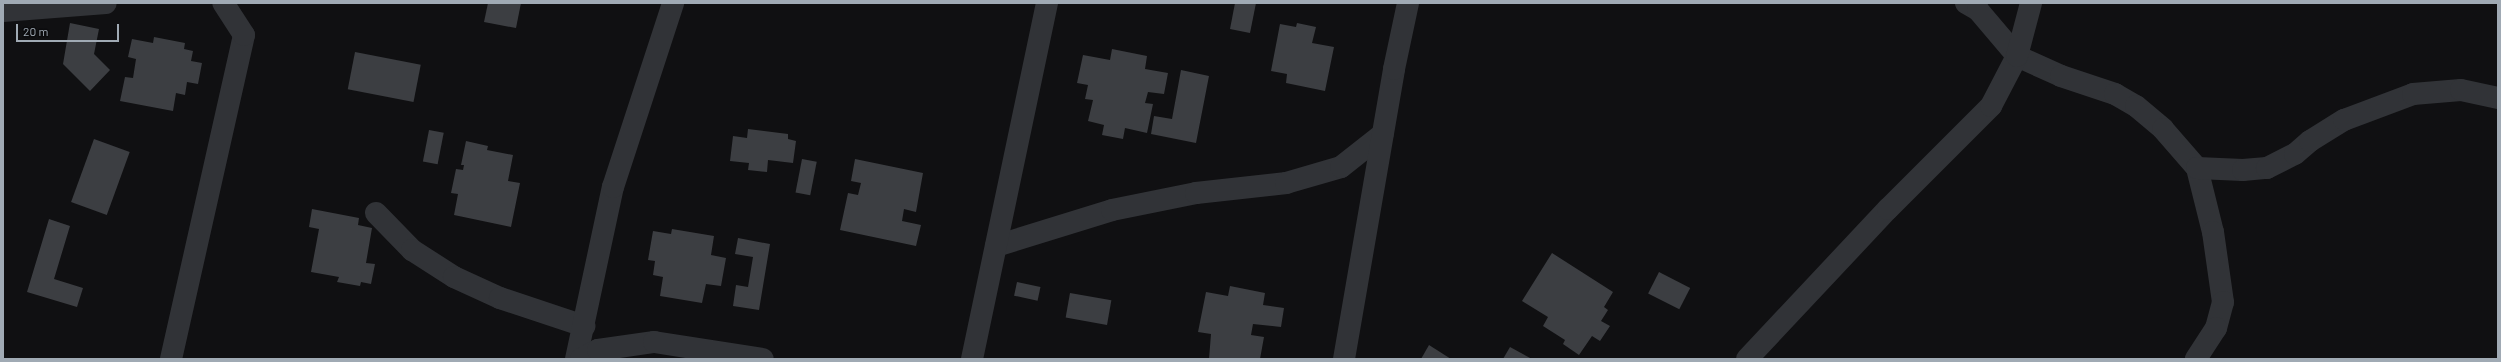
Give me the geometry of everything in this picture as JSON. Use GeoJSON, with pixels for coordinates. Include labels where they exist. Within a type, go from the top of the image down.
{"type":"FeatureCollection","features":[{"type":"Feature","properties":{"kind":"street"},"geometry":{"type":"LineString","coordinates":[[3,11],[106,3]]}},
{"type":"Feature","properties":{"kind":"street"},"geometry":{"type":"LineString","coordinates":[[171,359],[244,35],[223,3]]}},
{"type":"Feature","properties":{"kind":"street"},"geometry":{"type":"LineString","coordinates":[[576,359],[613,187],[674,3]]}},
{"type":"Feature","properties":{"kind":"street"},"geometry":{"type":"LineString","coordinates":[[972,359],[1047,3]]}},
{"type":"Feature","properties":{"kind":"street"},"geometry":{"type":"LineString","coordinates":[[1344,359],[1383,134],[1408,3]]}},
{"type":"Feature","properties":{"kind":"street"},"geometry":{"type":"LineString","coordinates":[[1966,3],[1978,10],[2017,56],[2061,76],[2115,94],[2136,106],[2163,129],[2197,168],[2214,232],[2223,302],[2216,328],[2196,359]]}},
{"type":"Feature","properties":{"kind":"street"},"geometry":{"type":"LineString","coordinates":[[1747,359],[1888,209],[1991,106],[2017,56],[2031,3]]}},
{"type":"Feature","properties":{"kind":"street"},"geometry":{"type":"LineString","coordinates":[[2197,168],[2243,170],[2267,168],[2296,154],[2310,141],[2344,120],[2413,94],[2461,90],[2498,98]]}},
{"type":"Feature","properties":{"kind":"street"},"geometry":{"type":"LineString","coordinates":[[996,246],[1112,210],[1196,193],[1286,183],[1341,167],[1383,134]]}},
{"type":"Feature","properties":{"kind":"street"},"geometry":{"type":"LineString","coordinates":[[376,213],[412,250],[454,277],[500,298],[584,326]]}},
{"type":"Feature","properties":{"kind":"street"},"geometry":{"type":"LineString","coordinates":[[581,359],[598,350],[654,342],[763,359]]}},
{"type":"Feature","properties":{"kind":"building"},"geometry":{"type":"Polygon","coordinates":[[[488,3],[521,3],[516,28],[484,22],[488,3]]]}},
{"type":"Feature","properties":{"kind":"building"},"geometry":{"type":"Polygon","coordinates":[[[1235,3],[1256,3],[1250,33],[1230,29],[1235,3]]]}},
{"type":"Feature","properties":{"kind":"building"},"geometry":{"type":"Polygon","coordinates":[[[70,23],[99,29],[94,54],[110,70],[90,91],[63,64],[70,23]]]}},
{"type":"Feature","properties":{"kind":"building"},"geometry":{"type":"Polygon","coordinates":[[[1297,23],[1316,27],[1312,43],[1334,47],[1325,91],[1286,83],[1287,74],[1271,71],[1280,24],[1296,27],[1297,23]]]}},
{"type":"Feature","properties":{"kind":"building"},"geometry":{"type":"Polygon","coordinates":[[[154,37],[185,43],[184,49],[193,51],[191,61],[202,63],[198,84],[187,82],[185,95],[176,93],[173,111],[120,101],[125,77],[133,78],[136,59],[128,57],[132,39],[153,43],[154,37]]]}},
{"type":"Feature","properties":{"kind":"building"},"geometry":{"type":"Polygon","coordinates":[[[1112,49],[1147,56],[1145,69],[1168,73],[1164,94],[1148,92],[1145,103],[1153,104],[1147,133],[1125,128],[1123,139],[1102,135],[1104,125],[1088,121],[1093,100],[1085,99],[1088,85],[1077,83],[1083,55],[1110,60],[1112,49]]]}},
{"type":"Feature","properties":{"kind":"building"},"geometry":{"type":"Polygon","coordinates":[[[355,52],[421,65],[414,102],[348,89],[355,52]]]}},
{"type":"Feature","properties":{"kind":"building"},"geometry":{"type":"Polygon","coordinates":[[[1181,70],[1209,76],[1196,143],[1151,134],[1154,116],[1172,119],[1181,70]]]}},
{"type":"Feature","properties":{"kind":"building"},"geometry":{"type":"Polygon","coordinates":[[[748,129],[788,134],[788,139],[796,141],[793,163],[768,160],[767,172],[748,170],[749,163],[730,161],[733,136],[747,138],[748,129]]]}},
{"type":"Feature","properties":{"kind":"building"},"geometry":{"type":"Polygon","coordinates":[[[429,130],[444,133],[438,164],[423,161],[429,130]]]}},
{"type":"Feature","properties":{"kind":"building"},"geometry":{"type":"Polygon","coordinates":[[[94,139],[130,152],[107,215],[71,202],[94,139]]]}},
{"type":"Feature","properties":{"kind":"building"},"geometry":{"type":"Polygon","coordinates":[[[466,141],[488,146],[487,150],[513,155],[508,181],[520,183],[511,227],[454,215],[458,194],[451,193],[456,169],[463,170],[464,165],[461,165],[466,141]]]}},
{"type":"Feature","properties":{"kind":"building"},"geometry":{"type":"Polygon","coordinates":[[[802,159],[817,162],[810,195],[796,192],[802,159]]]}},
{"type":"Feature","properties":{"kind":"building"},"geometry":{"type":"Polygon","coordinates":[[[855,159],[923,173],[916,212],[904,209],[902,221],[921,225],[916,246],[840,230],[848,193],[858,195],[861,183],[851,181],[855,159]]]}},
{"type":"Feature","properties":{"kind":"building"},"geometry":{"type":"Polygon","coordinates":[[[312,209],[359,218],[358,225],[372,228],[366,263],[375,264],[371,284],[361,282],[360,286],[337,282],[339,277],[311,272],[319,229],[309,227],[312,209]]]}},
{"type":"Feature","properties":{"kind":"building"},"geometry":{"type":"Polygon","coordinates":[[[49,219],[70,226],[54,279],[83,288],[77,307],[27,292],[49,219]]]}},
{"type":"Feature","properties":{"kind":"building"},"geometry":{"type":"Polygon","coordinates":[[[672,229],[714,236],[711,255],[726,258],[721,286],[706,284],[702,303],[660,296],[663,277],[653,275],[655,261],[648,260],[653,231],[671,234],[672,229]]]}},
{"type":"Feature","properties":{"kind":"building"},"geometry":{"type":"Polygon","coordinates":[[[738,238],[770,244],[759,310],[733,306],[736,285],[748,287],[753,257],[735,254],[738,238]]]}},
{"type":"Feature","properties":{"kind":"building"},"geometry":{"type":"Polygon","coordinates":[[[1552,253],[1613,292],[1604,307],[1608,310],[1601,321],[1610,326],[1600,341],[1592,336],[1579,355],[1563,344],[1565,340],[1543,326],[1548,317],[1522,301],[1552,253]]]}},
{"type":"Feature","properties":{"kind":"building"},"geometry":{"type":"Polygon","coordinates":[[[1659,272],[1690,288],[1679,309],[1648,293],[1659,272]]]}},
{"type":"Feature","properties":{"kind":"building"},"geometry":{"type":"Polygon","coordinates":[[[1017,282],[1040,287],[1038,301],[1014,296],[1017,282]]]}},
{"type":"Feature","properties":{"kind":"building"},"geometry":{"type":"Polygon","coordinates":[[[1230,286],[1265,293],[1263,305],[1284,308],[1281,327],[1253,324],[1251,335],[1264,337],[1260,359],[1209,359],[1211,334],[1198,332],[1206,292],[1228,296],[1230,286]]]}},
{"type":"Feature","properties":{"kind":"building"},"geometry":{"type":"Polygon","coordinates":[[[1070,293],[1111,300],[1107,325],[1066,318],[1070,293]]]}},
{"type":"Feature","properties":{"kind":"building"},"geometry":{"type":"Polygon","coordinates":[[[1429,345],[1451,359],[1421,359],[1429,345]]]}},
{"type":"Feature","properties":{"kind":"building"},"geometry":{"type":"Polygon","coordinates":[[[1510,347],[1532,359],[1503,359],[1510,347]]]}}]}
